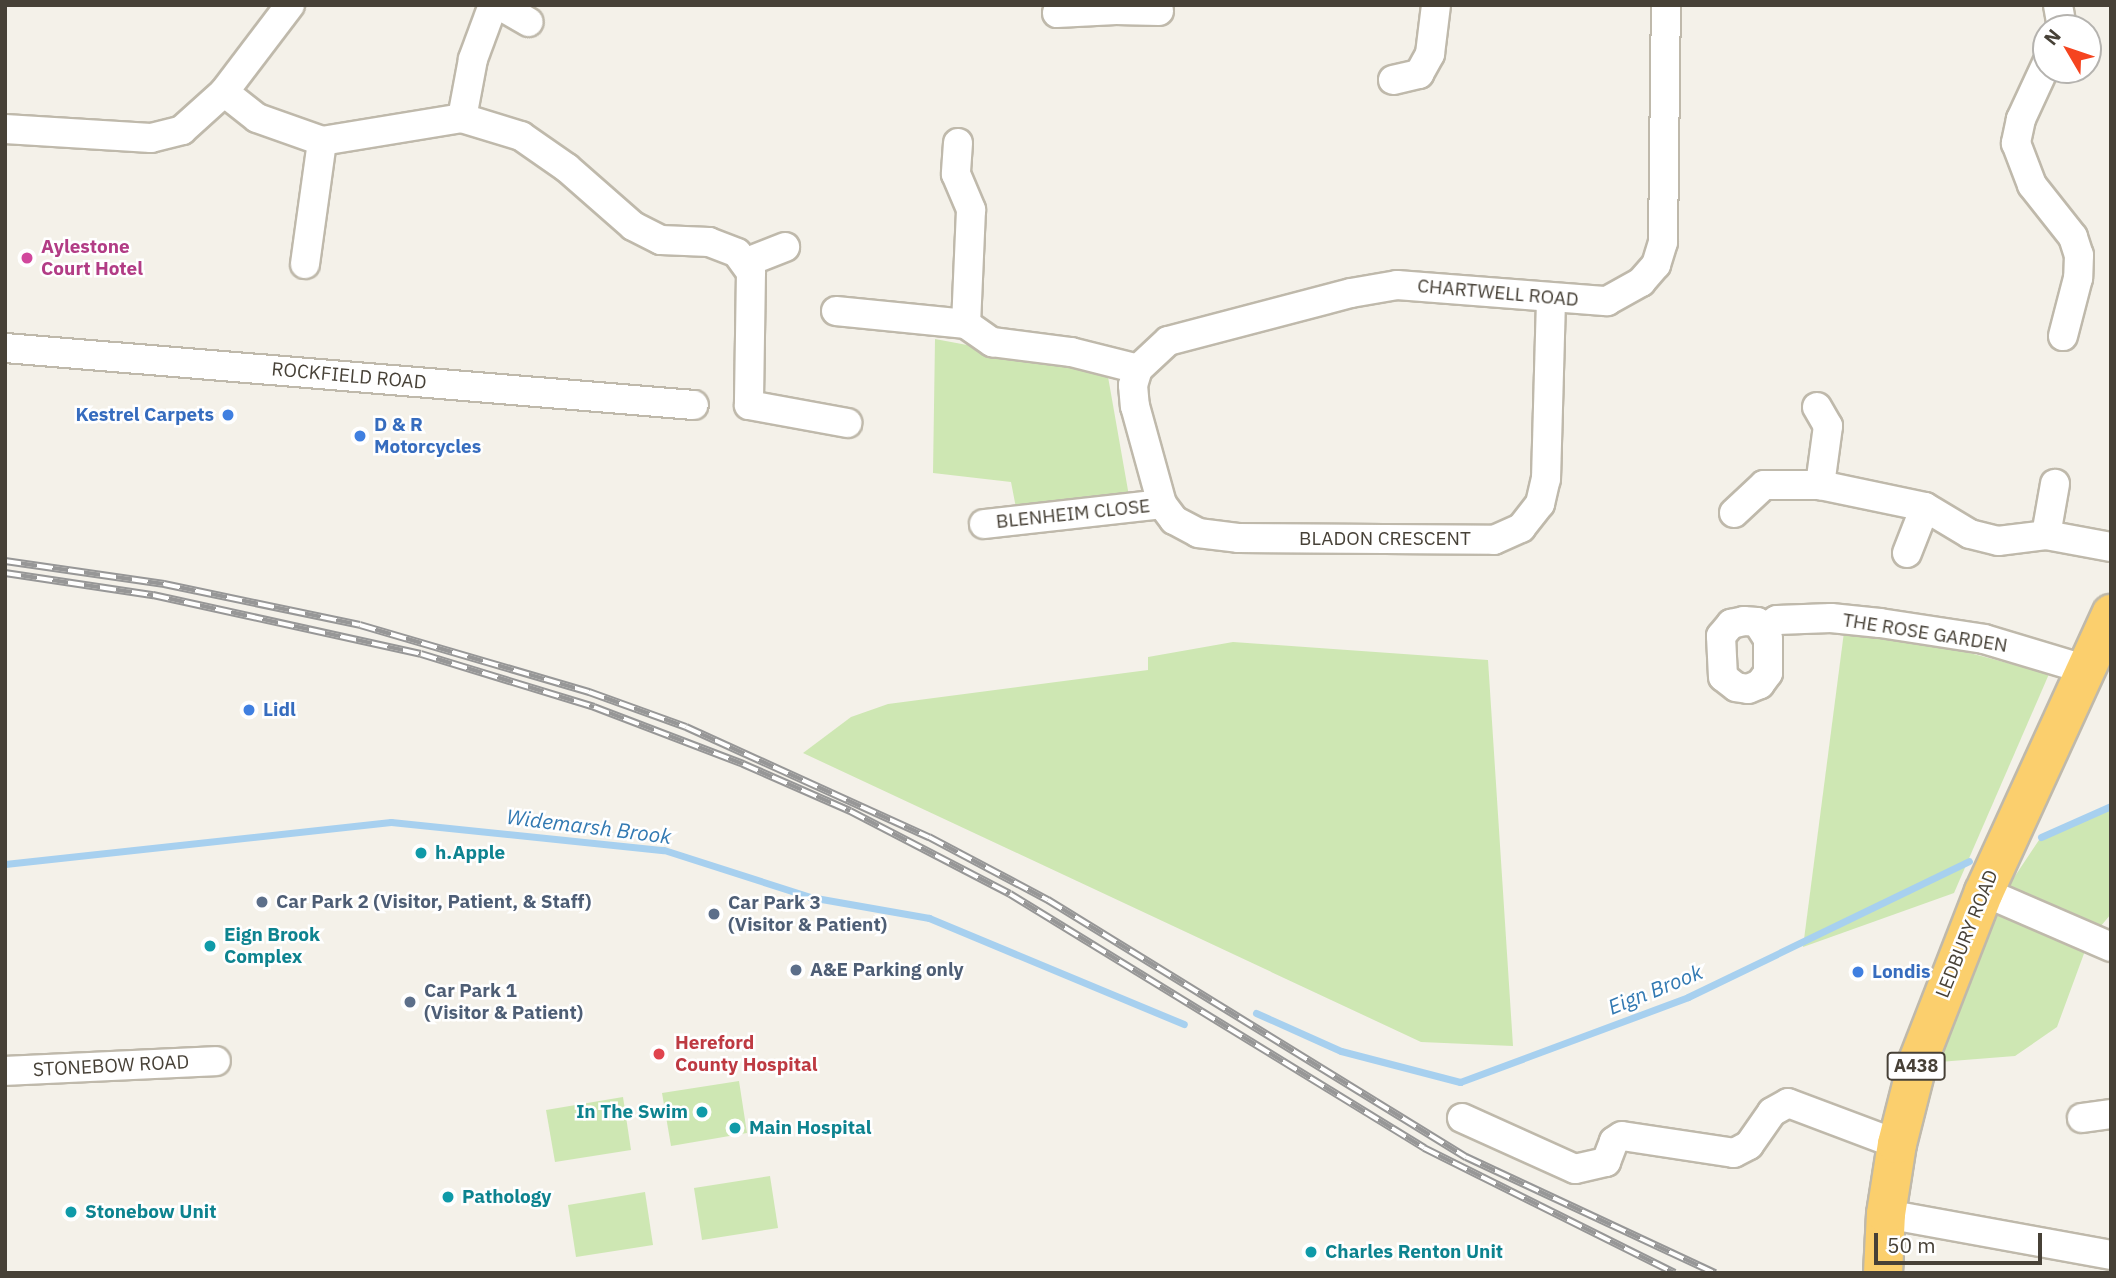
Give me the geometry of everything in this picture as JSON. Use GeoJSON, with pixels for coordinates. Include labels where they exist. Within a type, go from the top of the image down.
{"type":"FeatureCollection","features":[{"type":"Feature","properties":{"kind":"highway","name":"LEDBURY ROAD"},"geometry":{"type":"LineString","coordinates":[[1884,1273],[1886,1214],[1897,1144],[1918,1061],[1988,882],[2111,614]]}},
{"type":"Feature","properties":{"kind":"street"},"geometry":{"type":"LineString","coordinates":[[5,129],[169,135],[193,123],[224,92],[290,5]]}},
{"type":"Feature","properties":{"kind":"street"},"geometry":{"type":"LineString","coordinates":[[462,118],[473,59],[493,5]]}},
{"type":"Feature","properties":{"kind":"street"},"geometry":{"type":"LineString","coordinates":[[499,5],[529,22]]}},
{"type":"Feature","properties":{"kind":"street"},"geometry":{"type":"LineString","coordinates":[[1393,80],[1419,74],[1425,64],[1430,54],[1436,5]]}},
{"type":"Feature","properties":{"kind":"street","name":"CHARTWELL ROAD"},"geometry":{"type":"LineString","coordinates":[[1138,369],[1168,341],[1351,293],[1397,285],[1489,289],[1551,299],[1607,301],[1641,282],[1656,265],[1666,220],[1666,5]]}},
{"type":"Feature","properties":{"kind":"street"},"geometry":{"type":"LineString","coordinates":[[1057,13],[1116,7],[1159,11]]}},
{"type":"Feature","properties":{"kind":"street"},"geometry":{"type":"LineString","coordinates":[[2037,84],[2021,119],[2016,143],[2021,165],[2073,237],[2080,256],[2078,278],[2063,336]]}},
{"type":"Feature","properties":{"kind":"street"},"geometry":{"type":"LineString","coordinates":[[224,92],[257,118],[322,141],[462,118],[521,136],[567,167],[633,226],[661,240],[709,242],[749,267]]}},
{"type":"Feature","properties":{"kind":"street"},"geometry":{"type":"LineString","coordinates":[[305,264],[322,141]]}},
{"type":"Feature","properties":{"kind":"street"},"geometry":{"type":"LineString","coordinates":[[958,144],[956,174],[971,209],[966,324]]}},
{"type":"Feature","properties":{"kind":"street"},"geometry":{"type":"LineString","coordinates":[[749,267],[785,247]]}},
{"type":"Feature","properties":{"kind":"street"},"geometry":{"type":"LineString","coordinates":[[749,267],[749,405],[847,423]]}},
{"type":"Feature","properties":{"kind":"street","name":"BLADON CRESCENT"},"geometry":{"type":"LineString","coordinates":[[1163,504],[1174,520],[1198,533],[1238,538],[1494,540],[1521,528],[1540,504],[1546,479],[1551,299]]}},
{"type":"Feature","properties":{"kind":"street"},"geometry":{"type":"LineString","coordinates":[[836,310],[966,324],[992,342],[1070,352],[1138,369],[1133,385],[1135,405],[1163,504]]}},
{"type":"Feature","properties":{"kind":"street","name":"ROCKFIELD ROAD"},"geometry":{"type":"LineString","coordinates":[[5,348],[694,405]]}},
{"type":"Feature","properties":{"kind":"street"},"geometry":{"type":"LineString","coordinates":[[1817,407],[1828,426],[1820,485]]}},
{"type":"Feature","properties":{"kind":"street"},"geometry":{"type":"LineString","coordinates":[[2046,535],[2055,484]]}},
{"type":"Feature","properties":{"kind":"street"},"geometry":{"type":"LineString","coordinates":[[1734,513],[1764,485],[1820,485],[1925,507],[1970,534],[1998,541],[2046,535],[2111,547]]}},
{"type":"Feature","properties":{"kind":"street","name":"BLENHEIM CLOSE"},"geometry":{"type":"LineString","coordinates":[[984,524],[1163,504]]}},
{"type":"Feature","properties":{"kind":"street"},"geometry":{"type":"LineString","coordinates":[[1907,553],[1925,507]]}},
{"type":"Feature","properties":{"kind":"street","name":"THE ROSE GARDEN"},"geometry":{"type":"LineString","coordinates":[[1765,628],[1777,620],[1830,618],[1880,623],[1984,639],[2084,669]]}},
{"type":"Feature","properties":{"kind":"street"},"geometry":{"type":"LineString","coordinates":[[1988,882],[2111,947]]}},
{"type":"Feature","properties":{"kind":"street","name":"STONEBOW ROAD"},"geometry":{"type":"LineString","coordinates":[[5,1071],[216,1061]]}},
{"type":"Feature","properties":{"kind":"street"},"geometry":{"type":"LineString","coordinates":[[1462,1118],[1575,1169],[1606,1162],[1614,1141],[1622,1136],[1734,1153],[1749,1145],[1772,1112],[1788,1103],[1897,1144]]}},
{"type":"Feature","properties":{"kind":"street"},"geometry":{"type":"LineString","coordinates":[[2082,1118],[2111,1114]]}},
{"type":"Feature","properties":{"kind":"street"},"geometry":{"type":"LineString","coordinates":[[1886,1214],[2111,1255]]}},
{"type":"Feature","properties":{"kind":"green space"},"geometry":{"type":"Polygon","coordinates":[[[935,339],[1107,371],[1129,496],[1017,513],[1011,482],[933,473],[935,339]]]}},
{"type":"Feature","properties":{"kind":"green space"},"geometry":{"type":"Polygon","coordinates":[[[1844,632],[1966,652],[2049,674],[1954,893],[1803,947],[1844,632]]]}},
{"type":"Feature","properties":{"kind":"green space"},"geometry":{"type":"Polygon","coordinates":[[[1233,642],[1488,660],[1513,1046],[1421,1042],[803,753],[851,717],[888,704],[1148,670],[1148,657],[1233,642]]]}},
{"type":"Feature","properties":{"kind":"green space"},"geometry":{"type":"Polygon","coordinates":[[[2111,806],[2111,914],[2089,940],[2057,1027],[2015,1056],[1939,1062],[1948,1032],[2011,882],[2041,837],[2111,806]]]}},
{"type":"Feature","properties":{"kind":"green space"},"geometry":{"type":"Polygon","coordinates":[[[739,1081],[747,1133],[671,1146],[662,1093],[739,1081]]]}},
{"type":"Feature","properties":{"kind":"green space"},"geometry":{"type":"Polygon","coordinates":[[[623,1097],[631,1150],[555,1162],[546,1110],[623,1097]]]}},
{"type":"Feature","properties":{"kind":"green space"},"geometry":{"type":"Polygon","coordinates":[[[770,1176],[778,1228],[702,1240],[694,1188],[770,1176]]]}},
{"type":"Feature","properties":{"kind":"green space"},"geometry":{"type":"Polygon","coordinates":[[[645,1192],[653,1245],[576,1257],[568,1205],[645,1192]]]}},
{"type":"Feature","properties":{"kind":"waterway","name":"Eign Brook"},"geometry":{"type":"LineString","coordinates":[[2041,837],[2111,806]]}},
{"type":"Feature","properties":{"kind":"waterway","name":"Widemarsh Brook"},"geometry":{"type":"LineString","coordinates":[[5,864],[391,822],[664,850],[810,897],[929,918],[1184,1024]]}},
{"type":"Feature","properties":{"kind":"waterway","name":"Eign Brook"},"geometry":{"type":"LineString","coordinates":[[1256,1013],[1341,1051],[1460,1082],[1688,997],[1969,861]]}},
{"type":"Feature","properties":{"kind":"railway"},"geometry":{"type":"LineString","coordinates":[[5,561],[164,584],[360,625],[589,692],[686,727],[929,837],[1048,900],[1466,1157],[1715,1273]]}},
{"type":"Feature","properties":{"kind":"railway"},"geometry":{"type":"LineString","coordinates":[[5,573],[153,595],[421,654],[594,707],[743,764],[850,811],[1010,894],[1424,1148],[1675,1273]]}},
{"type":"Feature","properties":{"kind":"place","name":"Aylestone Court Hotel"},"geometry":{"type":"Point","coordinates":[27,258]}},
{"type":"Feature","properties":{"kind":"place","name":"Kestrel Carpets"},"geometry":{"type":"Point","coordinates":[228,415]}},
{"type":"Feature","properties":{"kind":"place","name":"D & R Motorcycles"},"geometry":{"type":"Point","coordinates":[360,436]}},
{"type":"Feature","properties":{"kind":"place","name":"Lidl"},"geometry":{"type":"Point","coordinates":[249,710]}},
{"type":"Feature","properties":{"kind":"place","name":"h.Apple"},"geometry":{"type":"Point","coordinates":[421,853]}},
{"type":"Feature","properties":{"kind":"place","name":"Car Park 2 (Visitor, Patient, & Staff)"},"geometry":{"type":"Point","coordinates":[262,902]}},
{"type":"Feature","properties":{"kind":"place","name":"Car Park 3 (Visitor & Patient)"},"geometry":{"type":"Point","coordinates":[714,914]}},
{"type":"Feature","properties":{"kind":"place","name":"Eign Brook Complex"},"geometry":{"type":"Point","coordinates":[210,946]}},
{"type":"Feature","properties":{"kind":"place","name":"A&E Parking only"},"geometry":{"type":"Point","coordinates":[796,970]}},
{"type":"Feature","properties":{"kind":"place","name":"Londis"},"geometry":{"type":"Point","coordinates":[1858,972]}},
{"type":"Feature","properties":{"kind":"place","name":"Car Park 1 (Visitor & Patient)"},"geometry":{"type":"Point","coordinates":[410,1002]}},
{"type":"Feature","properties":{"kind":"place","name":"Hereford County Hospital"},"geometry":{"type":"Point","coordinates":[659,1054]}},
{"type":"Feature","properties":{"kind":"place","name":"In The Swim"},"geometry":{"type":"Point","coordinates":[702,1112]}},
{"type":"Feature","properties":{"kind":"place","name":"Main Hospital"},"geometry":{"type":"Point","coordinates":[735,1128]}},
{"type":"Feature","properties":{"kind":"place","name":"Pathology"},"geometry":{"type":"Point","coordinates":[448,1197]}},
{"type":"Feature","properties":{"kind":"place","name":"Stonebow Unit"},"geometry":{"type":"Point","coordinates":[71,1212]}},
{"type":"Feature","properties":{"kind":"place","name":"Charles Renton Unit"},"geometry":{"type":"Point","coordinates":[1311,1252]}}]}
